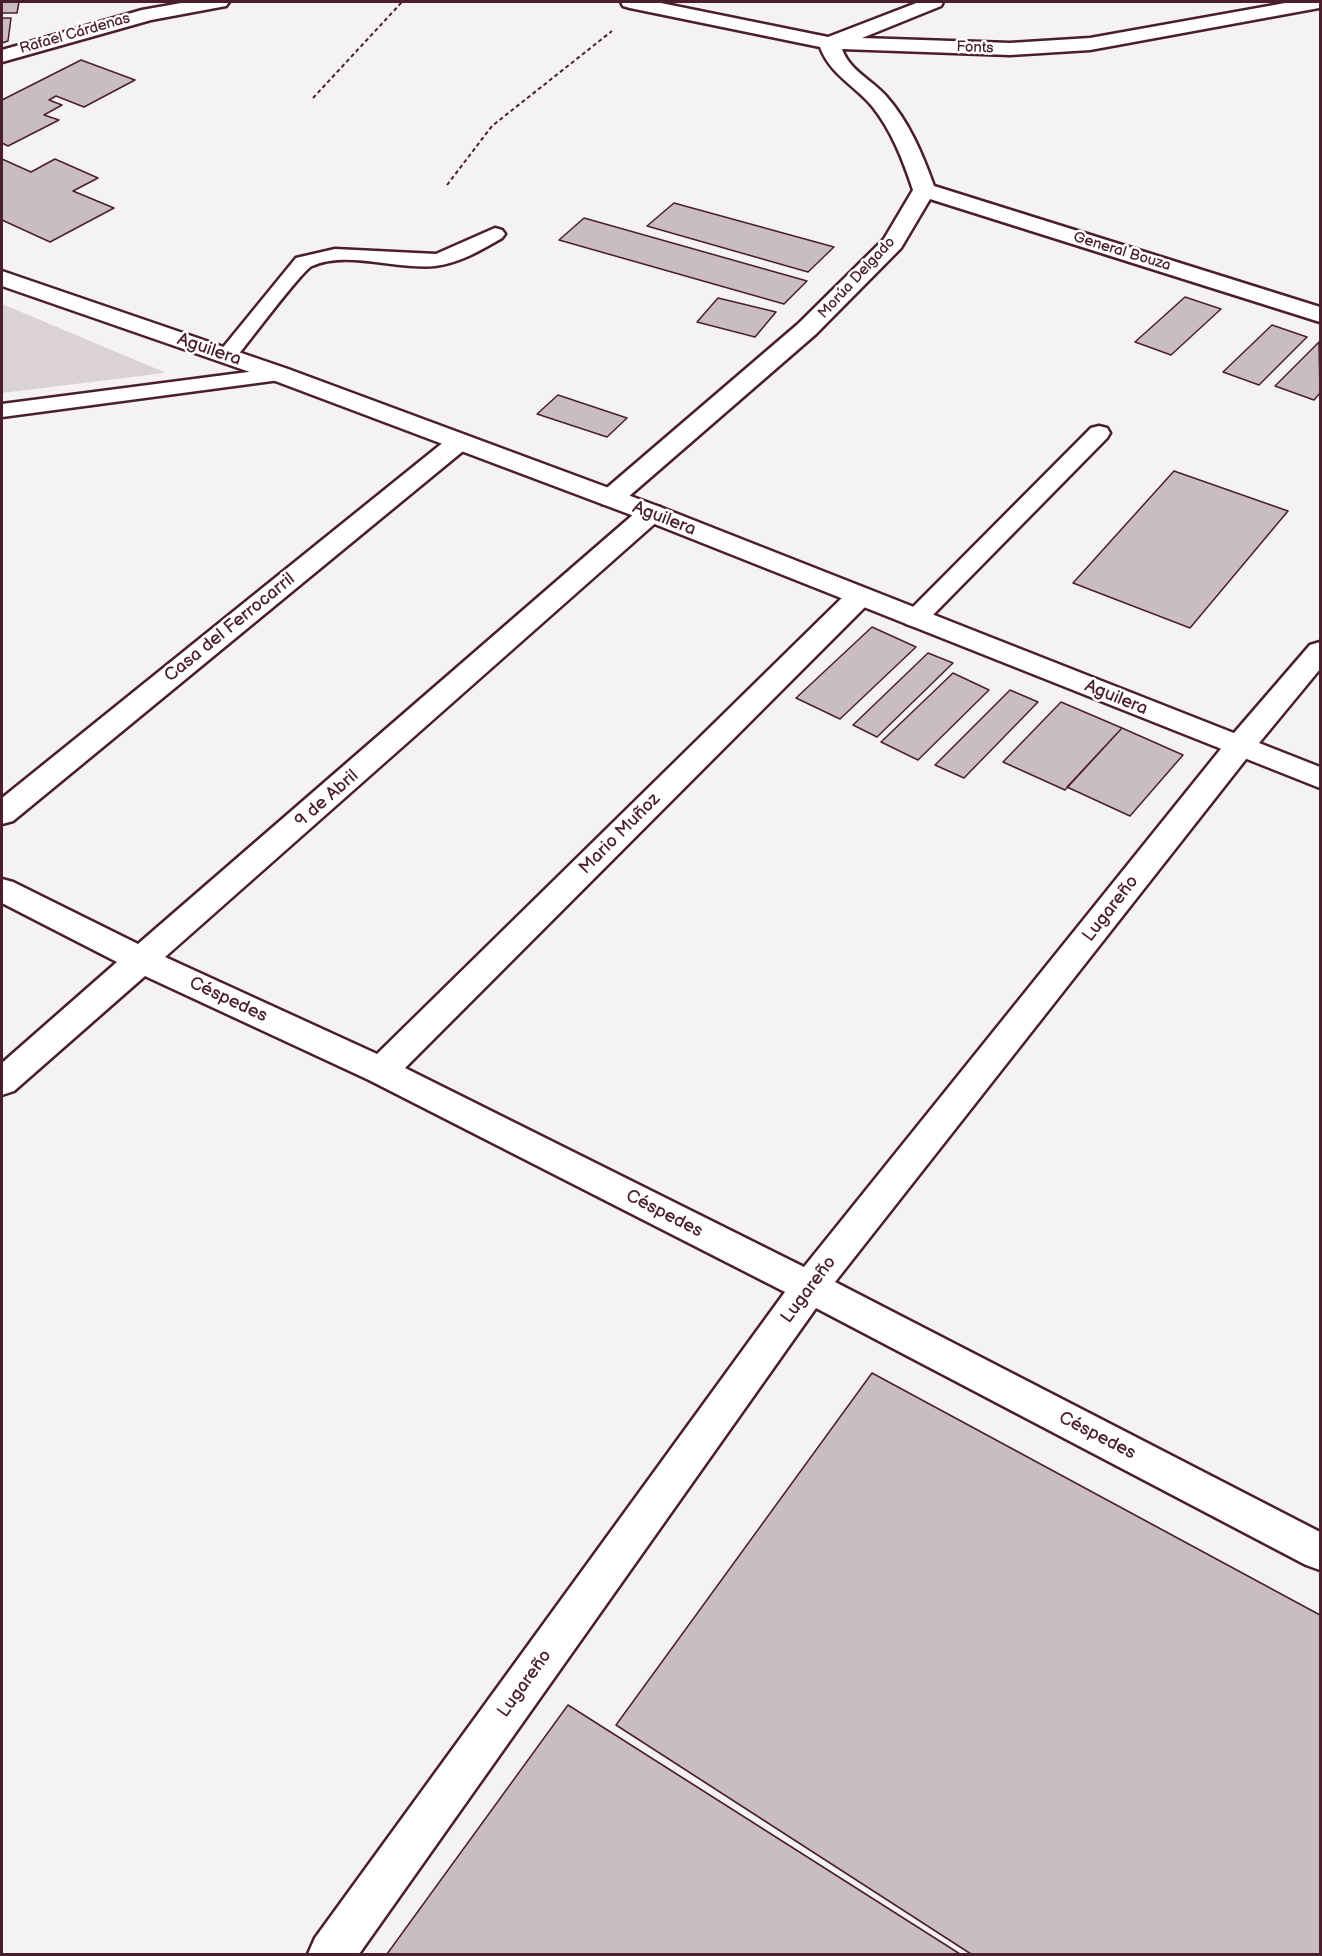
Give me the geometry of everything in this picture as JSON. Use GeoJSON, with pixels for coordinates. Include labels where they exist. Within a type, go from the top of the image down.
{"type":"FeatureCollection","features":[{"type":"Feature","properties":{"kind":"street","name":"Rafael Cárdenas"},"geometry":{"type":"LineString","coordinates":[[2,56],[149,14],[219,2]]}},
{"type":"Feature","properties":{"kind":"street"},"geometry":{"type":"LineString","coordinates":[[924,190],[912,156],[894,120],[877,99],[836,62],[829,43],[901,17],[934,2]]}},
{"type":"Feature","properties":{"kind":"street","name":"Fonts"},"geometry":{"type":"LineString","coordinates":[[637,3],[829,43],[1010,49],[1059,47],[1148,35],[1319,2]]}},
{"type":"Feature","properties":{"kind":"street","name":"General Bouza"},"geometry":{"type":"LineString","coordinates":[[924,190],[1320,315]]}},
{"type":"Feature","properties":{"kind":"street","name":"Morúa Delgado"},"geometry":{"type":"LineString","coordinates":[[611,498],[807,329],[893,243],[924,190]]}},
{"type":"Feature","properties":{"kind":"street","name":"Aguilera"},"geometry":{"type":"LineString","coordinates":[[2,278],[279,374],[651,513],[1320,778]]}},
{"type":"Feature","properties":{"kind":"street","name":"Casa del Ferrocarril"},"geometry":{"type":"LineString","coordinates":[[2,814],[459,442]]}},
{"type":"Feature","properties":{"kind":"street","name":"9 de Abril"},"geometry":{"type":"LineString","coordinates":[[2,1082],[143,961],[651,513]]}},
{"type":"Feature","properties":{"kind":"street","name":"Mario Muñoz"},"geometry":{"type":"LineString","coordinates":[[381,1071],[860,597]]}},
{"type":"Feature","properties":{"kind":"street","name":"Lugareño"},"geometry":{"type":"LineString","coordinates":[[331,1954],[810,1287],[1239,747],[1320,651]]}},
{"type":"Feature","properties":{"kind":"street","name":"Céspedes"},"geometry":{"type":"LineString","coordinates":[[2,890],[143,961],[381,1071],[810,1287],[1320,1552]]}},
{"type":"Feature","properties":{"kind":"lane"},"geometry":{"type":"LineString","coordinates":[[227,356],[303,262],[315,257],[337,255],[435,260],[453,256],[495,234]]}},
{"type":"Feature","properties":{"kind":"lane"},"geometry":{"type":"LineString","coordinates":[[2,411],[279,374]]}},
{"type":"Feature","properties":{"kind":"lane"},"geometry":{"type":"LineString","coordinates":[[915,619],[1099,434]]}},
{"type":"Feature","properties":{"kind":"path"},"geometry":{"type":"LineString","coordinates":[[313,98],[402,2]]}},
{"type":"Feature","properties":{"kind":"path"},"geometry":{"type":"LineString","coordinates":[[447,185],[492,126],[637,3]]}},
{"type":"Feature","properties":{"kind":"shaded area"},"geometry":{"type":"Polygon","coordinates":[[[2,304],[164,372],[164,373],[2,393],[2,304]]]}},
{"type":"Feature","properties":{"kind":"building"},"geometry":{"type":"Polygon","coordinates":[[[2,2],[19,2],[17,13],[2,13],[2,2]]]}},
{"type":"Feature","properties":{"kind":"building"},"geometry":{"type":"Polygon","coordinates":[[[2,18],[11,18],[8,41],[2,43],[2,18]]]}},
{"type":"Feature","properties":{"kind":"building"},"geometry":{"type":"Polygon","coordinates":[[[81,60],[135,80],[84,107],[56,96],[49,100],[62,105],[44,115],[59,120],[8,146],[2,143],[2,100],[81,60]]]}},
{"type":"Feature","properties":{"kind":"building"},"geometry":{"type":"Polygon","coordinates":[[[2,159],[31,172],[55,159],[98,178],[73,191],[114,208],[50,242],[2,220],[2,159]]]}},
{"type":"Feature","properties":{"kind":"building"},"geometry":{"type":"Polygon","coordinates":[[[674,203],[834,247],[808,272],[647,226],[674,203]]]}},
{"type":"Feature","properties":{"kind":"building"},"geometry":{"type":"Polygon","coordinates":[[[584,218],[807,281],[784,304],[559,240],[584,218]]]}},
{"type":"Feature","properties":{"kind":"building"},"geometry":{"type":"Polygon","coordinates":[[[1185,297],[1221,309],[1171,355],[1135,342],[1185,297]]]}},
{"type":"Feature","properties":{"kind":"building"},"geometry":{"type":"Polygon","coordinates":[[[718,298],[776,312],[755,337],[697,322],[718,298]]]}},
{"type":"Feature","properties":{"kind":"building"},"geometry":{"type":"Polygon","coordinates":[[[1272,325],[1307,337],[1259,385],[1223,372],[1272,325]]]}},
{"type":"Feature","properties":{"kind":"building"},"geometry":{"type":"Polygon","coordinates":[[[1319,342],[1320,393],[1314,400],[1275,386],[1319,342]]]}},
{"type":"Feature","properties":{"kind":"building"},"geometry":{"type":"Polygon","coordinates":[[[558,395],[627,418],[607,437],[537,414],[558,395]]]}},
{"type":"Feature","properties":{"kind":"building"},"geometry":{"type":"Polygon","coordinates":[[[1174,471],[1288,511],[1190,628],[1073,583],[1174,471]]]}},
{"type":"Feature","properties":{"kind":"building"},"geometry":{"type":"Polygon","coordinates":[[[872,627],[916,647],[840,719],[796,698],[872,627]]]}},
{"type":"Feature","properties":{"kind":"building"},"geometry":{"type":"Polygon","coordinates":[[[928,653],[953,663],[877,737],[853,725],[928,653]]]}},
{"type":"Feature","properties":{"kind":"building"},"geometry":{"type":"Polygon","coordinates":[[[953,673],[989,690],[918,760],[881,742],[953,673]]]}},
{"type":"Feature","properties":{"kind":"building"},"geometry":{"type":"Polygon","coordinates":[[[1010,690],[1038,702],[964,778],[935,765],[1010,690]]]}},
{"type":"Feature","properties":{"kind":"building"},"geometry":{"type":"Polygon","coordinates":[[[1061,702],[1122,728],[1065,790],[1003,762],[1061,702]]]}},
{"type":"Feature","properties":{"kind":"building"},"geometry":{"type":"Polygon","coordinates":[[[1122,728],[1183,755],[1130,816],[1067,787],[1122,728]]]}},
{"type":"Feature","properties":{"kind":"building"},"geometry":{"type":"Polygon","coordinates":[[[872,1373],[1320,1615],[1320,1954],[971,1954],[616,1725],[872,1373]]]}},
{"type":"Feature","properties":{"kind":"building"},"geometry":{"type":"Polygon","coordinates":[[[568,1705],[960,1954],[387,1954],[568,1705]]]}}]}
